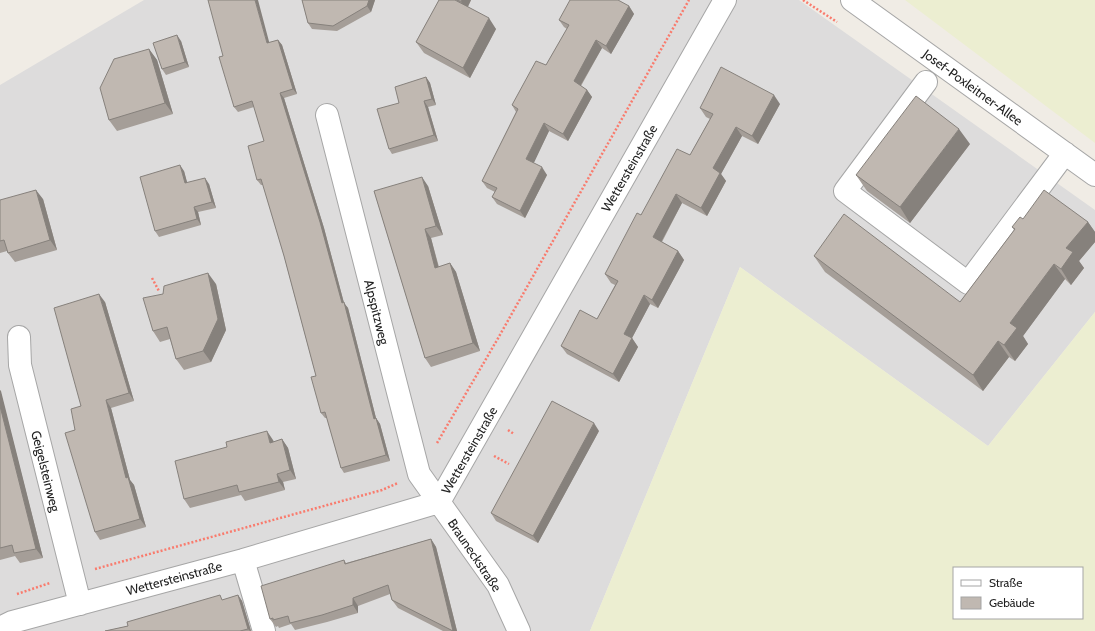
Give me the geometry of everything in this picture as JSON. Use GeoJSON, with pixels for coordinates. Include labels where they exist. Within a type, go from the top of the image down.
{"type":"FeatureCollection","features":[{"type":"Feature","properties":{"kind":"street","name":"Wettersteinstraße"},"geometry":{"type":"LineString","coordinates":[[0,628],[12,622],[243,560],[439,502],[726,0]]}},
{"type":"Feature","properties":{"kind":"street","name":"Josef-Poxleitner-Allee"},"geometry":{"type":"LineString","coordinates":[[852,0],[1095,175]]}},
{"type":"Feature","properties":{"kind":"street"},"geometry":{"type":"LineString","coordinates":[[926,82],[845,191],[968,283],[1064,153]]}},
{"type":"Feature","properties":{"kind":"street","name":"Alpspitzweg"},"geometry":{"type":"LineString","coordinates":[[327,115],[419,474],[439,502]]}},
{"type":"Feature","properties":{"kind":"street","name":"Geigelsteinweg"},"geometry":{"type":"LineString","coordinates":[[19,336],[20,365],[80,604]]}},
{"type":"Feature","properties":{"kind":"street","name":"Brauneckstraße"},"geometry":{"type":"LineString","coordinates":[[439,502],[498,585],[519,631]]}},
{"type":"Feature","properties":{"kind":"street"},"geometry":{"type":"LineString","coordinates":[[243,560],[264,631]]}},
{"type":"Feature","properties":{"kind":"path"},"geometry":{"type":"LineString","coordinates":[[152,278],[159,291]]}},
{"type":"Feature","properties":{"kind":"shaded area"},"geometry":{"type":"Polygon","coordinates":[[[144,0],[799,0],[1095,210],[1095,312],[988,446],[740,267],[590,631],[0,631],[0,85],[144,0]]]}},
{"type":"Feature","properties":{"kind":"green space"},"geometry":{"type":"Polygon","coordinates":[[[905,0],[1095,0],[1095,143],[905,0]]]}},
{"type":"Feature","properties":{"kind":"green space"},"geometry":{"type":"Polygon","coordinates":[[[740,267],[988,446],[1095,312],[1095,631],[590,631],[740,267]]]}},
{"type":"Feature","properties":{"kind":"building"},"geometry":{"type":"Polygon","coordinates":[[[208,0],[255,0],[267,43],[278,40],[293,89],[280,93],[320,222],[342,303],[344,302],[374,419],[376,418],[386,455],[341,468],[325,412],[321,413],[311,377],[316,376],[284,256],[261,179],[257,180],[248,146],[264,141],[252,101],[234,107],[219,57],[223,56],[208,0]]]}},
{"type":"Feature","properties":{"kind":"building"},"geometry":{"type":"Polygon","coordinates":[[[302,0],[369,0],[367,6],[333,26],[308,23],[302,0]]]}},
{"type":"Feature","properties":{"kind":"building"},"geometry":{"type":"Polygon","coordinates":[[[439,0],[455,0],[489,18],[463,68],[416,42],[439,0]]]}},
{"type":"Feature","properties":{"kind":"building"},"geometry":{"type":"Polygon","coordinates":[[[570,0],[618,0],[629,6],[606,46],[596,40],[574,81],[587,90],[563,134],[544,123],[526,159],[542,167],[520,211],[492,197],[497,188],[482,181],[518,109],[512,105],[536,61],[546,65],[569,25],[559,20],[570,0]]]}},
{"type":"Feature","properties":{"kind":"building"},"geometry":{"type":"Polygon","coordinates":[[[177,35],[185,62],[162,69],[153,43],[177,35]]]}},
{"type":"Feature","properties":{"kind":"building"},"geometry":{"type":"Polygon","coordinates":[[[149,49],[165,103],[109,120],[100,88],[114,59],[149,49]]]}},
{"type":"Feature","properties":{"kind":"building"},"geometry":{"type":"Polygon","coordinates":[[[721,67],[774,95],[752,136],[736,127],[713,168],[720,173],[701,208],[676,194],[653,237],[678,251],[652,300],[644,295],[624,334],[632,338],[613,374],[561,346],[580,310],[597,319],[618,281],[605,274],[637,213],[641,215],[677,149],[690,155],[713,114],[700,108],[721,67]]]}},
{"type":"Feature","properties":{"kind":"building"},"geometry":{"type":"Polygon","coordinates":[[[426,77],[432,99],[424,101],[434,135],[389,149],[377,109],[399,103],[395,87],[426,77]]]}},
{"type":"Feature","properties":{"kind":"building"},"geometry":{"type":"Polygon","coordinates":[[[916,96],[959,129],[900,207],[856,175],[916,96]]]}},
{"type":"Feature","properties":{"kind":"building"},"geometry":{"type":"Polygon","coordinates":[[[180,165],[185,183],[205,178],[212,202],[194,207],[197,219],[155,231],[140,177],[180,165]]]}},
{"type":"Feature","properties":{"kind":"building"},"geometry":{"type":"Polygon","coordinates":[[[422,177],[436,226],[425,229],[435,268],[450,263],[473,343],[425,358],[374,191],[422,177]]]}},
{"type":"Feature","properties":{"kind":"building"},"geometry":{"type":"Polygon","coordinates":[[[36,190],[50,240],[8,253],[4,240],[0,241],[0,200],[36,190]]]}},
{"type":"Feature","properties":{"kind":"building"},"geometry":{"type":"Polygon","coordinates":[[[1044,190],[1088,222],[1066,248],[1073,252],[1061,269],[1054,264],[1010,323],[1017,328],[1004,345],[998,341],[973,375],[814,256],[844,214],[960,302],[1015,229],[1012,227],[1020,217],[1023,219],[1044,190]]]}},
{"type":"Feature","properties":{"kind":"building"},"geometry":{"type":"Polygon","coordinates":[[[208,273],[218,319],[203,351],[176,359],[167,327],[153,331],[143,298],[163,294],[164,286],[208,273]]]}},
{"type":"Feature","properties":{"kind":"building"},"geometry":{"type":"Polygon","coordinates":[[[99,294],[129,393],[106,400],[126,478],[128,477],[140,519],[95,532],[65,433],[75,430],[71,409],[81,406],[54,308],[99,294]]]}},
{"type":"Feature","properties":{"kind":"building"},"geometry":{"type":"Polygon","coordinates":[[[552,401],[594,423],[533,536],[491,513],[552,401]]]}},
{"type":"Feature","properties":{"kind":"building"},"geometry":{"type":"Polygon","coordinates":[[[0,406],[36,549],[14,553],[12,545],[0,548],[0,406]]]}},
{"type":"Feature","properties":{"kind":"building"},"geometry":{"type":"Polygon","coordinates":[[[267,431],[270,443],[282,439],[290,470],[277,474],[279,482],[239,492],[237,485],[184,499],[175,461],[227,447],[226,442],[267,431]]]}},
{"type":"Feature","properties":{"kind":"building"},"geometry":{"type":"Polygon","coordinates":[[[431,539],[453,631],[392,600],[388,585],[353,598],[353,605],[322,615],[290,623],[288,616],[273,620],[273,618],[270,619],[261,586],[344,560],[345,564],[431,539]]]}},
{"type":"Feature","properties":{"kind":"building"},"geometry":{"type":"Polygon","coordinates":[[[220,595],[222,600],[238,595],[248,629],[240,631],[105,631],[128,626],[127,622],[220,595]]]}}]}
